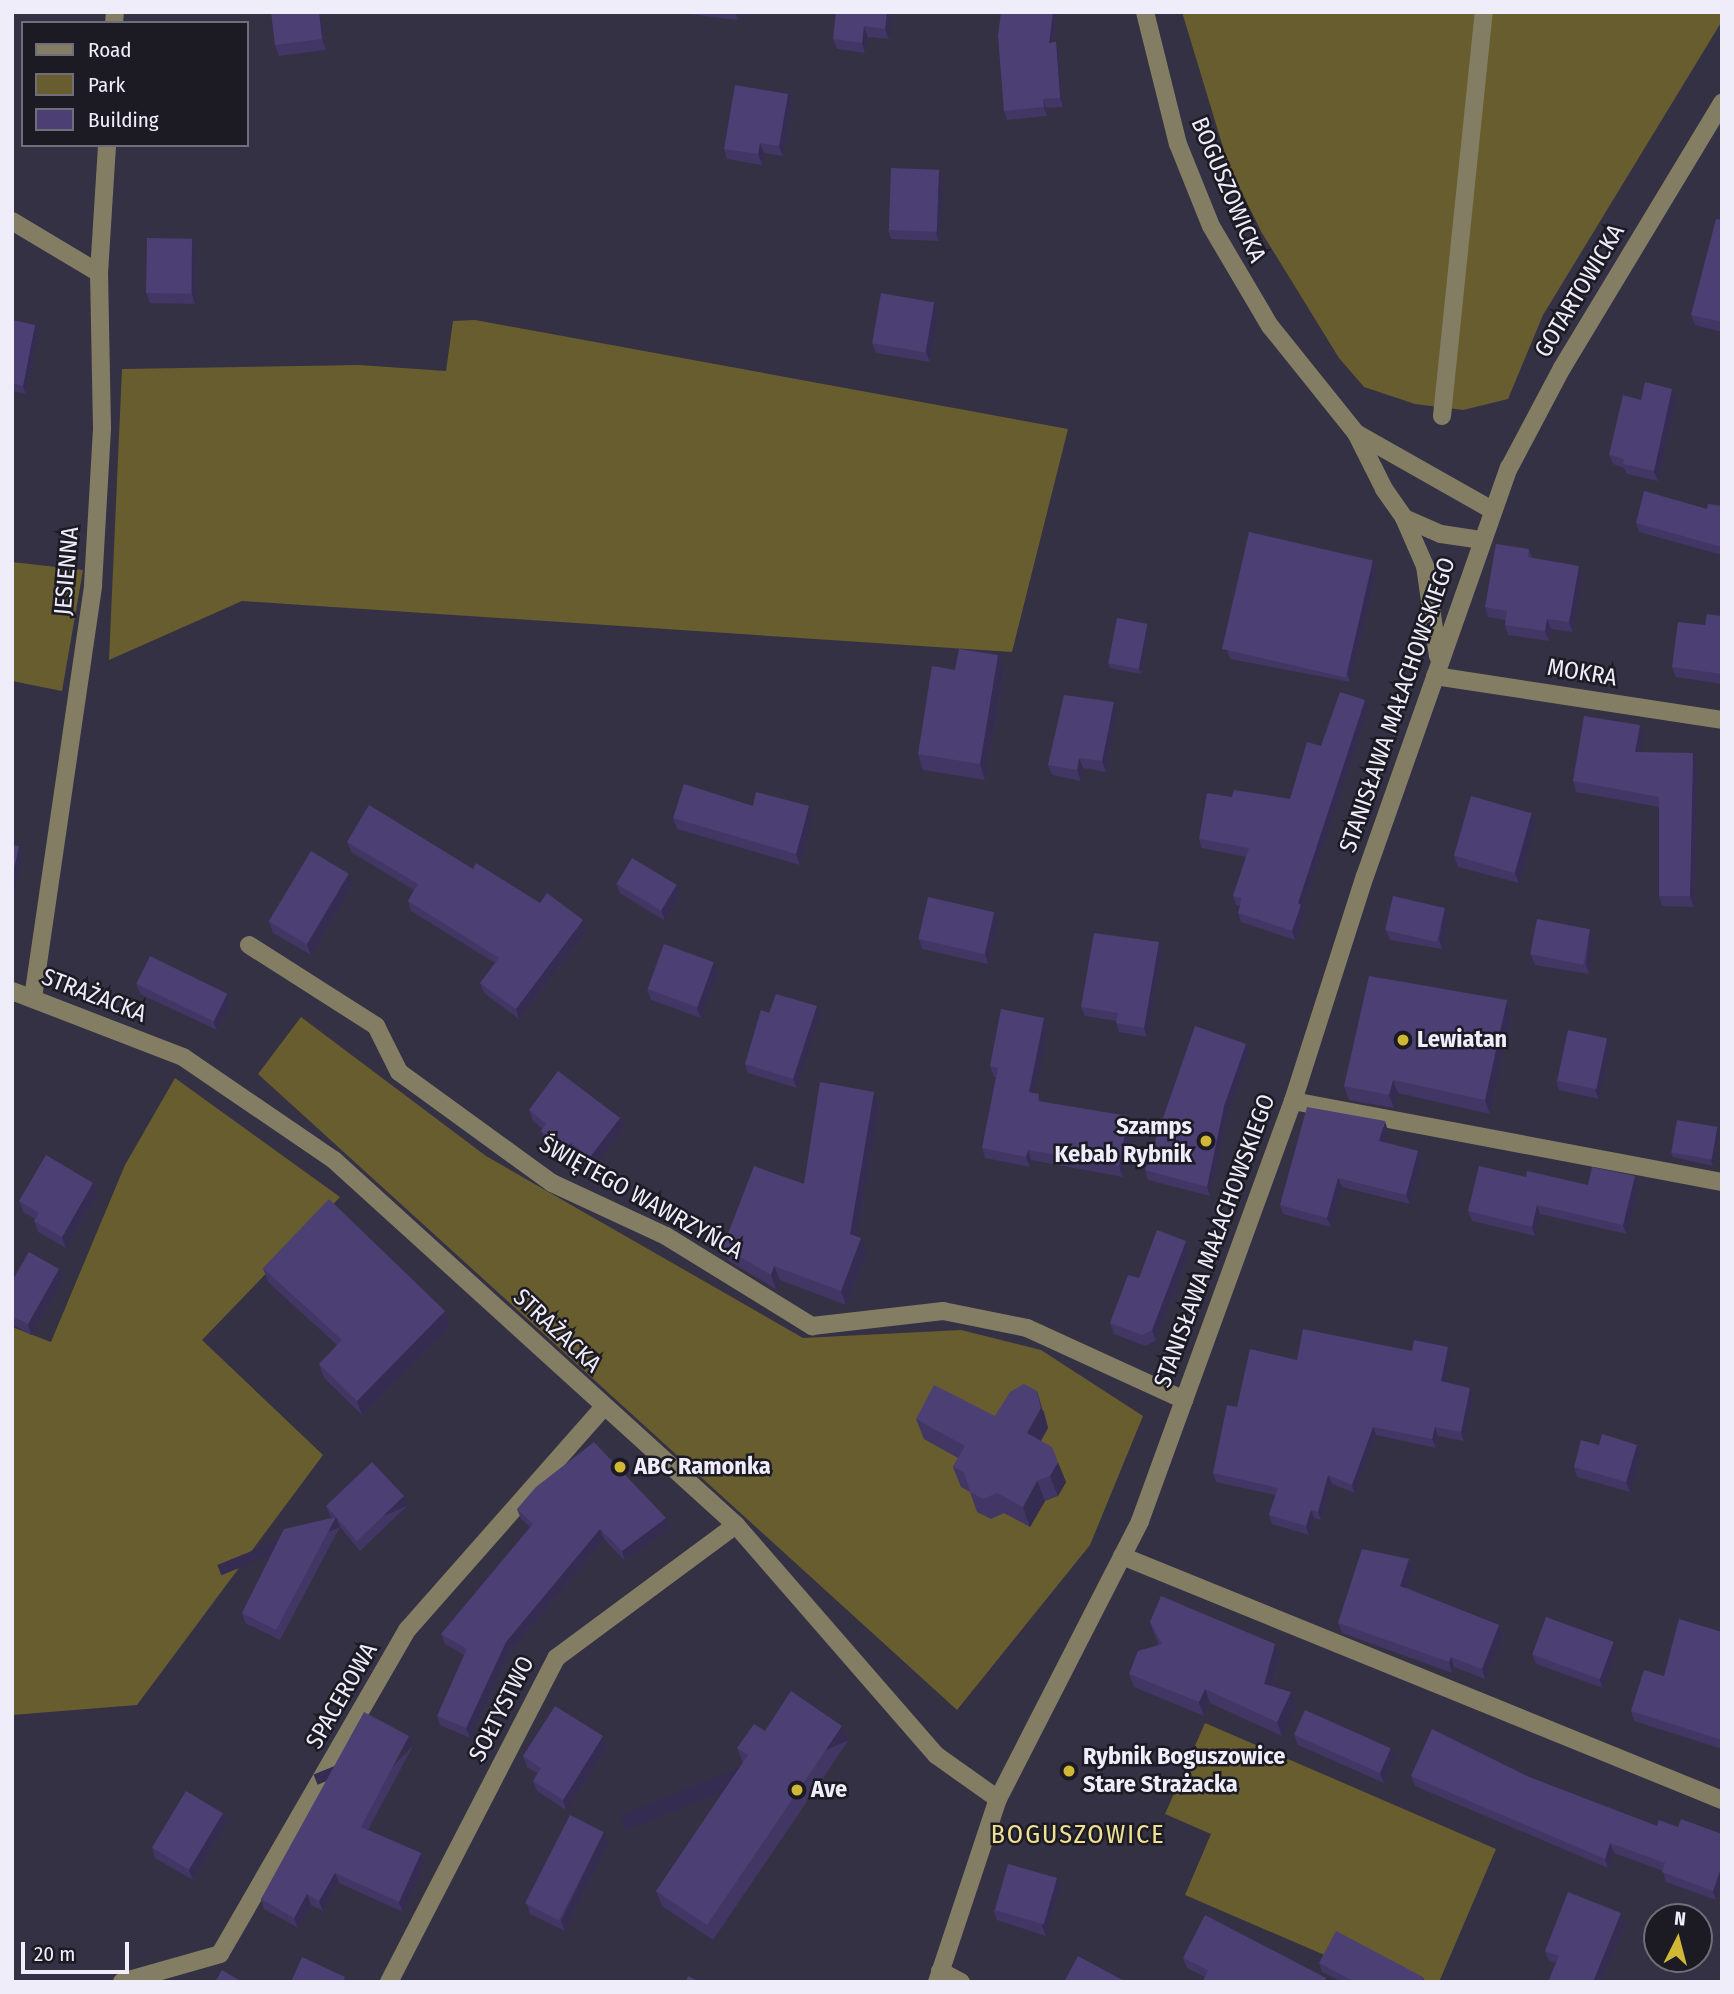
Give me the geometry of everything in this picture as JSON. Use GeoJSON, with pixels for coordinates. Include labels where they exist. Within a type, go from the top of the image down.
{"type":"FeatureCollection","features":[{"type":"Feature","properties":{"kind":"street","name":"BOGUSZOWICKA"},"geometry":{"type":"LineString","coordinates":[[1146,12],[1178,144],[1225,255],[1269,326],[1356,433],[1384,489],[1404,518],[1425,566],[1437,670]]}},
{"type":"Feature","properties":{"kind":"street"},"geometry":{"type":"LineString","coordinates":[[1442,416],[1484,12]]}},
{"type":"Feature","properties":{"kind":"street","name":"GOTARTOWICKA"},"geometry":{"type":"LineString","coordinates":[[1492,510],[1531,421],[1722,103]]}},
{"type":"Feature","properties":{"kind":"street","name":"JESIENNA"},"geometry":{"type":"LineString","coordinates":[[33,998],[93,585],[102,428],[99,273],[107,147]]}},
{"type":"Feature","properties":{"kind":"street"},"geometry":{"type":"LineString","coordinates":[[12,221],[99,273]]}},
{"type":"Feature","properties":{"kind":"street","name":"BOGUSZOWICKA"},"geometry":{"type":"LineString","coordinates":[[1356,433],[1492,510]]}},
{"type":"Feature","properties":{"kind":"street","name":"STANISŁAWA MAŁACHOWSKIEGO"},"geometry":{"type":"LineString","coordinates":[[961,1982],[939,1976],[998,1799],[1140,1521],[1293,1101],[1492,510]]}},
{"type":"Feature","properties":{"kind":"street"},"geometry":{"type":"LineString","coordinates":[[1404,518],[1441,534],[1481,540]]}},
{"type":"Feature","properties":{"kind":"street","name":"MOKRA"},"geometry":{"type":"LineString","coordinates":[[1437,670],[1722,720]]}},
{"type":"Feature","properties":{"kind":"street","name":"ŚWIĘTEGO WAWRZYŃCA"},"geometry":{"type":"LineString","coordinates":[[249,945],[376,1026],[400,1072],[552,1183],[666,1236],[812,1326],[943,1311],[1027,1328],[1184,1400]]}},
{"type":"Feature","properties":{"kind":"street","name":"STRAŻACKA"},"geometry":{"type":"LineString","coordinates":[[12,991],[183,1057],[334,1160],[736,1525],[936,1755],[998,1799]]}},
{"type":"Feature","properties":{"kind":"street"},"geometry":{"type":"LineString","coordinates":[[1293,1101],[1722,1182]]}},
{"type":"Feature","properties":{"kind":"street","name":"SPACEROWA"},"geometry":{"type":"LineString","coordinates":[[122,1982],[220,1954],[408,1629],[604,1407]]}},
{"type":"Feature","properties":{"kind":"street","name":"SOŁTYSTWO"},"geometry":{"type":"LineString","coordinates":[[389,1982],[556,1658],[736,1525]]}},
{"type":"Feature","properties":{"kind":"street"},"geometry":{"type":"LineString","coordinates":[[1122,1556],[1722,1800]]}},
{"type":"Feature","properties":{"kind":"green space"},"geometry":{"type":"Polygon","coordinates":[[[1182,12],[1722,12],[1722,21],[1543,315],[1508,399],[1463,410],[1415,404],[1364,387],[1339,358],[1262,233],[1229,167],[1182,12]]]}},
{"type":"Feature","properties":{"kind":"green space"},"geometry":{"type":"Polygon","coordinates":[[[475,320],[1068,429],[1012,652],[242,601],[109,660],[122,369],[359,365],[446,371],[453,321],[475,320]]]}},
{"type":"Feature","properties":{"kind":"green space"},"geometry":{"type":"Polygon","coordinates":[[[12,562],[83,570],[62,691],[12,681],[12,562]]]}},
{"type":"Feature","properties":{"kind":"green space"},"geometry":{"type":"Polygon","coordinates":[[[301,1017],[486,1156],[803,1338],[961,1330],[1041,1350],[1143,1416],[1090,1545],[957,1710],[258,1074],[301,1017]]]}},
{"type":"Feature","properties":{"kind":"green space"},"geometry":{"type":"Polygon","coordinates":[[[175,1078],[340,1197],[202,1340],[323,1455],[137,1705],[12,1715],[12,1327],[51,1342],[125,1165],[175,1078]]]}},
{"type":"Feature","properties":{"kind":"green space"},"geometry":{"type":"Polygon","coordinates":[[[1205,1723],[1496,1849],[1439,1982],[1387,1982],[1185,1895],[1211,1834],[1165,1814],[1205,1723]]]}},
{"type":"Feature","properties":{"kind":"building"},"geometry":{"type":"Polygon","coordinates":[[[271,12],[319,12],[322,39],[275,45],[271,12]]]}},
{"type":"Feature","properties":{"kind":"building"},"geometry":{"type":"Polygon","coordinates":[[[836,12],[887,12],[885,29],[864,26],[862,43],[833,39],[836,12]]]}},
{"type":"Feature","properties":{"kind":"building"},"geometry":{"type":"Polygon","coordinates":[[[1001,12],[1053,12],[1049,43],[1056,42],[1060,98],[1043,99],[1044,107],[1004,111],[998,36],[1001,12]]]}},
{"type":"Feature","properties":{"kind":"building"},"geometry":{"type":"Polygon","coordinates":[[[735,85],[788,94],[779,146],[760,143],[758,154],[724,149],[735,85]]]}},
{"type":"Feature","properties":{"kind":"building"},"geometry":{"type":"Polygon","coordinates":[[[891,168],[939,170],[937,232],[889,230],[891,168]]]}},
{"type":"Feature","properties":{"kind":"building"},"geometry":{"type":"Polygon","coordinates":[[[1716,219],[1722,220],[1722,322],[1691,315],[1716,219]]]}},
{"type":"Feature","properties":{"kind":"building"},"geometry":{"type":"Polygon","coordinates":[[[147,238],[192,239],[191,294],[146,293],[147,238]]]}},
{"type":"Feature","properties":{"kind":"building"},"geometry":{"type":"Polygon","coordinates":[[[881,293],[934,302],[925,353],[872,343],[881,293]]]}},
{"type":"Feature","properties":{"kind":"building"},"geometry":{"type":"Polygon","coordinates":[[[12,320],[35,325],[23,386],[12,383],[12,320]]]}},
{"type":"Feature","properties":{"kind":"building"},"geometry":{"type":"Polygon","coordinates":[[[1645,382],[1672,389],[1654,471],[1623,464],[1624,459],[1609,455],[1623,395],[1641,400],[1645,382]]]}},
{"type":"Feature","properties":{"kind":"building"},"geometry":{"type":"Polygon","coordinates":[[[1644,491],[1707,509],[1708,504],[1722,506],[1722,547],[1636,523],[1644,491]]]}},
{"type":"Feature","properties":{"kind":"building"},"geometry":{"type":"Polygon","coordinates":[[[1249,532],[1373,561],[1346,677],[1222,649],[1249,532]]]}},
{"type":"Feature","properties":{"kind":"building"},"geometry":{"type":"Polygon","coordinates":[[[1496,544],[1529,549],[1528,557],[1579,566],[1569,622],[1547,619],[1545,631],[1505,625],[1507,611],[1485,607],[1496,544]]]}},
{"type":"Feature","properties":{"kind":"building"},"geometry":{"type":"Polygon","coordinates":[[[1707,614],[1722,616],[1722,674],[1672,667],[1678,622],[1705,625],[1707,614]]]}},
{"type":"Feature","properties":{"kind":"building"},"geometry":{"type":"Polygon","coordinates":[[[1117,618],[1147,624],[1139,669],[1108,663],[1117,618]]]}},
{"type":"Feature","properties":{"kind":"building"},"geometry":{"type":"Polygon","coordinates":[[[959,649],[998,655],[980,764],[918,754],[932,666],[955,670],[959,649]]]}},
{"type":"Feature","properties":{"kind":"building"},"geometry":{"type":"Polygon","coordinates":[[[1340,692],[1365,700],[1298,903],[1301,905],[1292,931],[1238,913],[1242,898],[1233,896],[1249,848],[1199,839],[1207,793],[1232,797],[1234,790],[1290,799],[1307,742],[1321,746],[1340,692]]]}},
{"type":"Feature","properties":{"kind":"building"},"geometry":{"type":"Polygon","coordinates":[[[1064,695],[1114,702],[1102,761],[1079,758],[1077,770],[1048,765],[1064,695]]]}},
{"type":"Feature","properties":{"kind":"building"},"geometry":{"type":"Polygon","coordinates":[[[1584,716],[1640,725],[1635,752],[1693,753],[1690,896],[1659,896],[1659,797],[1573,781],[1584,716]]]}},
{"type":"Feature","properties":{"kind":"building"},"geometry":{"type":"Polygon","coordinates":[[[684,784],[753,806],[756,792],[809,806],[796,854],[673,818],[684,784]]]}},
{"type":"Feature","properties":{"kind":"building"},"geometry":{"type":"Polygon","coordinates":[[[1471,796],[1532,813],[1514,873],[1454,856],[1471,796]]]}},
{"type":"Feature","properties":{"kind":"building"},"geometry":{"type":"Polygon","coordinates":[[[369,805],[473,869],[476,863],[540,903],[547,893],[583,920],[516,1009],[480,983],[499,958],[408,901],[418,884],[347,842],[369,805]]]}},
{"type":"Feature","properties":{"kind":"building"},"geometry":{"type":"Polygon","coordinates":[[[12,845],[19,846],[12,878],[12,845]]]}},
{"type":"Feature","properties":{"kind":"building"},"geometry":{"type":"Polygon","coordinates":[[[311,851],[349,874],[306,944],[269,921],[311,851]]]}},
{"type":"Feature","properties":{"kind":"building"},"geometry":{"type":"Polygon","coordinates":[[[632,858],[677,885],[661,910],[617,884],[632,858]]]}},
{"type":"Feature","properties":{"kind":"building"},"geometry":{"type":"Polygon","coordinates":[[[1393,896],[1445,908],[1437,942],[1385,930],[1393,896]]]}},
{"type":"Feature","properties":{"kind":"building"},"geometry":{"type":"Polygon","coordinates":[[[928,897],[994,912],[985,954],[918,939],[928,897]]]}},
{"type":"Feature","properties":{"kind":"building"},"geometry":{"type":"Polygon","coordinates":[[[1537,919],[1590,929],[1583,965],[1530,954],[1537,919]]]}},
{"type":"Feature","properties":{"kind":"building"},"geometry":{"type":"Polygon","coordinates":[[[1094,933],[1159,942],[1144,1028],[1116,1023],[1118,1013],[1081,1007],[1094,933]]]}},
{"type":"Feature","properties":{"kind":"building"},"geometry":{"type":"Polygon","coordinates":[[[664,944],[714,962],[697,1007],[648,989],[664,944]]]}},
{"type":"Feature","properties":{"kind":"building"},"geometry":{"type":"Polygon","coordinates":[[[150,956],[227,994],[214,1022],[136,984],[150,956]]]}},
{"type":"Feature","properties":{"kind":"building"},"geometry":{"type":"Polygon","coordinates":[[[1369,976],[1507,1000],[1485,1100],[1393,1080],[1389,1095],[1344,1086],[1369,976]]]}},
{"type":"Feature","properties":{"kind":"building"},"geometry":{"type":"Polygon","coordinates":[[[776,994],[817,1006],[793,1079],[745,1064],[761,1010],[769,1013],[776,994]]]}},
{"type":"Feature","properties":{"kind":"building"},"geometry":{"type":"Polygon","coordinates":[[[1001,1009],[1044,1018],[1029,1092],[1039,1094],[1038,1101],[1128,1116],[1119,1166],[1028,1150],[1026,1157],[982,1148],[998,1068],[990,1066],[1001,1009]]]}},
{"type":"Feature","properties":{"kind":"building"},"geometry":{"type":"Polygon","coordinates":[[[1195,1026],[1246,1044],[1224,1106],[1207,1187],[1145,1170],[1195,1026]]]}},
{"type":"Feature","properties":{"kind":"building"},"geometry":{"type":"Polygon","coordinates":[[[1568,1030],[1607,1038],[1596,1089],[1557,1081],[1568,1030]]]}},
{"type":"Feature","properties":{"kind":"building"},"geometry":{"type":"Polygon","coordinates":[[[558,1071],[620,1118],[590,1157],[571,1143],[566,1148],[541,1131],[546,1124],[529,1110],[558,1071]]]}},
{"type":"Feature","properties":{"kind":"building"},"geometry":{"type":"Polygon","coordinates":[[[820,1082],[874,1092],[850,1234],[861,1238],[841,1291],[774,1266],[771,1275],[723,1247],[754,1166],[804,1184],[820,1082]]]}},
{"type":"Feature","properties":{"kind":"building"},"geometry":{"type":"Polygon","coordinates":[[[1307,1107],[1385,1121],[1379,1141],[1418,1151],[1406,1195],[1338,1178],[1327,1218],[1280,1205],[1307,1107]]]}},
{"type":"Feature","properties":{"kind":"building"},"geometry":{"type":"Polygon","coordinates":[[[1677,1120],[1717,1127],[1712,1160],[1671,1152],[1677,1120]]]}},
{"type":"Feature","properties":{"kind":"building"},"geometry":{"type":"Polygon","coordinates":[[[46,1155],[93,1183],[62,1237],[34,1221],[39,1213],[19,1201],[46,1155]]]}},
{"type":"Feature","properties":{"kind":"building"},"geometry":{"type":"Polygon","coordinates":[[[1479,1166],[1526,1177],[1527,1171],[1588,1185],[1592,1167],[1635,1176],[1623,1225],[1537,1205],[1532,1227],[1468,1211],[1479,1166]]]}},
{"type":"Feature","properties":{"kind":"building"},"geometry":{"type":"Polygon","coordinates":[[[329,1199],[445,1311],[357,1401],[319,1364],[342,1340],[263,1268],[329,1199]]]}},
{"type":"Feature","properties":{"kind":"building"},"geometry":{"type":"Polygon","coordinates":[[[1157,1230],[1186,1241],[1152,1330],[1142,1335],[1110,1323],[1128,1275],[1139,1278],[1157,1230]]]}},
{"type":"Feature","properties":{"kind":"building"},"geometry":{"type":"Polygon","coordinates":[[[29,1252],[59,1269],[28,1324],[12,1316],[12,1281],[29,1252]]]}},
{"type":"Feature","properties":{"kind":"building"},"geometry":{"type":"Polygon","coordinates":[[[1303,1329],[1412,1351],[1414,1340],[1448,1347],[1441,1381],[1470,1388],[1461,1432],[1435,1427],[1432,1439],[1373,1427],[1352,1485],[1328,1475],[1318,1512],[1311,1510],[1306,1526],[1269,1515],[1278,1488],[1213,1473],[1227,1405],[1237,1407],[1250,1349],[1297,1360],[1303,1329]]]}},
{"type":"Feature","properties":{"kind":"building"},"geometry":{"type":"Polygon","coordinates":[[[1024,1384],[1037,1391],[1041,1408],[1027,1433],[1052,1447],[1058,1462],[1050,1476],[1037,1481],[1023,1507],[997,1493],[983,1499],[970,1492],[964,1472],[953,1467],[965,1446],[916,1419],[934,1385],[995,1416],[1010,1392],[1024,1384]]]}},
{"type":"Feature","properties":{"kind":"building"},"geometry":{"type":"Polygon","coordinates":[[[1602,1434],[1637,1445],[1626,1482],[1574,1467],[1581,1440],[1599,1445],[1602,1434]]]}},
{"type":"Feature","properties":{"kind":"building"},"geometry":{"type":"Polygon","coordinates":[[[594,1442],[666,1518],[622,1551],[600,1529],[506,1642],[466,1728],[437,1716],[467,1649],[441,1634],[533,1524],[517,1509],[536,1487],[594,1442]]]}},
{"type":"Feature","properties":{"kind":"building"},"geometry":{"type":"Polygon","coordinates":[[[372,1462],[404,1496],[357,1541],[326,1506],[372,1462]]]}},
{"type":"Feature","properties":{"kind":"building"},"geometry":{"type":"Polygon","coordinates":[[[336,1517],[276,1630],[242,1613],[284,1529],[336,1517]]]}},
{"type":"Feature","properties":{"kind":"building"},"geometry":{"type":"Polygon","coordinates":[[[1362,1549],[1409,1559],[1400,1586],[1499,1625],[1482,1669],[1451,1657],[1449,1662],[1338,1623],[1362,1549]]]}},
{"type":"Feature","properties":{"kind":"building"},"geometry":{"type":"Polygon","coordinates":[[[1161,1596],[1275,1644],[1264,1684],[1291,1692],[1277,1722],[1205,1689],[1199,1702],[1129,1674],[1138,1651],[1162,1644],[1150,1622],[1161,1596]]]}},
{"type":"Feature","properties":{"kind":"building"},"geometry":{"type":"Polygon","coordinates":[[[1546,1617],[1614,1642],[1600,1679],[1532,1655],[1546,1617]]]}},
{"type":"Feature","properties":{"kind":"building"},"geometry":{"type":"Polygon","coordinates":[[[1679,1619],[1722,1632],[1722,1740],[1631,1711],[1644,1670],[1664,1676],[1679,1619]]]}},
{"type":"Feature","properties":{"kind":"building"},"geometry":{"type":"Polygon","coordinates":[[[791,1691],[842,1726],[707,1925],[656,1891],[748,1755],[737,1748],[754,1724],[765,1731],[791,1691]]]}},
{"type":"Feature","properties":{"kind":"building"},"geometry":{"type":"Polygon","coordinates":[[[555,1706],[603,1736],[563,1800],[533,1781],[541,1768],[523,1756],[555,1706]]]}},
{"type":"Feature","properties":{"kind":"building"},"geometry":{"type":"Polygon","coordinates":[[[1305,1710],[1391,1748],[1380,1773],[1294,1735],[1305,1710]]]}},
{"type":"Feature","properties":{"kind":"building"},"geometry":{"type":"Polygon","coordinates":[[[364,1712],[409,1736],[361,1827],[421,1853],[399,1902],[335,1873],[319,1901],[307,1894],[294,1918],[261,1899],[364,1712]]]}},
{"type":"Feature","properties":{"kind":"building"},"geometry":{"type":"Polygon","coordinates":[[[1432,1729],[1529,1777],[1657,1826],[1659,1820],[1678,1827],[1681,1819],[1722,1834],[1722,1865],[1713,1891],[1662,1872],[1665,1863],[1610,1843],[1605,1859],[1411,1776],[1432,1729]]]}},
{"type":"Feature","properties":{"kind":"building"},"geometry":{"type":"Polygon","coordinates":[[[186,1791],[223,1813],[189,1870],[152,1848],[186,1791]]]}},
{"type":"Feature","properties":{"kind":"building"},"geometry":{"type":"Polygon","coordinates":[[[570,1815],[604,1832],[559,1920],[525,1903],[570,1815]]]}},
{"type":"Feature","properties":{"kind":"building"},"geometry":{"type":"Polygon","coordinates":[[[1008,1864],[1057,1878],[1044,1924],[995,1910],[1008,1864]]]}},
{"type":"Feature","properties":{"kind":"building"},"geometry":{"type":"Polygon","coordinates":[[[1568,1892],[1621,1913],[1593,1982],[1548,1982],[1559,1956],[1545,1951],[1568,1892]]]}},
{"type":"Feature","properties":{"kind":"building"},"geometry":{"type":"Polygon","coordinates":[[[1205,1915],[1326,1978],[1324,1982],[1203,1981],[1208,1970],[1183,1958],[1205,1915]]]}},
{"type":"Feature","properties":{"kind":"building"},"geometry":{"type":"Polygon","coordinates":[[[1336,1931],[1423,1977],[1421,1982],[1355,1982],[1319,1963],[1336,1931]]]}},
{"type":"Feature","properties":{"kind":"building"},"geometry":{"type":"Polygon","coordinates":[[[1078,1956],[1126,1982],[1068,1982],[1065,1980],[1078,1956]]]}},
{"type":"Feature","properties":{"kind":"building"},"geometry":{"type":"Polygon","coordinates":[[[302,1957],[345,1977],[343,1982],[291,1982],[302,1957]]]}},
{"type":"Feature","properties":{"kind":"building"},"geometry":{"type":"Polygon","coordinates":[[[222,1970],[242,1982],[215,1982],[222,1970]]]}},
{"type":"Feature","properties":{"kind":"building"},"geometry":{"type":"Polygon","coordinates":[[[688,1976],[700,1982],[686,1982],[688,1976]]]}},
{"type":"Feature","properties":{"kind":"place","name":"Lewiatan"},"geometry":{"type":"Point","coordinates":[1403,1040]}},
{"type":"Feature","properties":{"kind":"place","name":"Szamps Kebab Rybnik"},"geometry":{"type":"Point","coordinates":[1206,1141]}},
{"type":"Feature","properties":{"kind":"place","name":"ABC Ramonka"},"geometry":{"type":"Point","coordinates":[620,1467]}},
{"type":"Feature","properties":{"kind":"place","name":"Rybnik Boguszowice Stare Strażacka"},"geometry":{"type":"Point","coordinates":[1069,1771]}},
{"type":"Feature","properties":{"kind":"place","name":"Ave"},"geometry":{"type":"Point","coordinates":[797,1790]}},
{"type":"Feature","properties":{"kind":"district","name":"BOGUSZOWICE"},"geometry":{"type":"Point","coordinates":[1078,1835]}}]}
